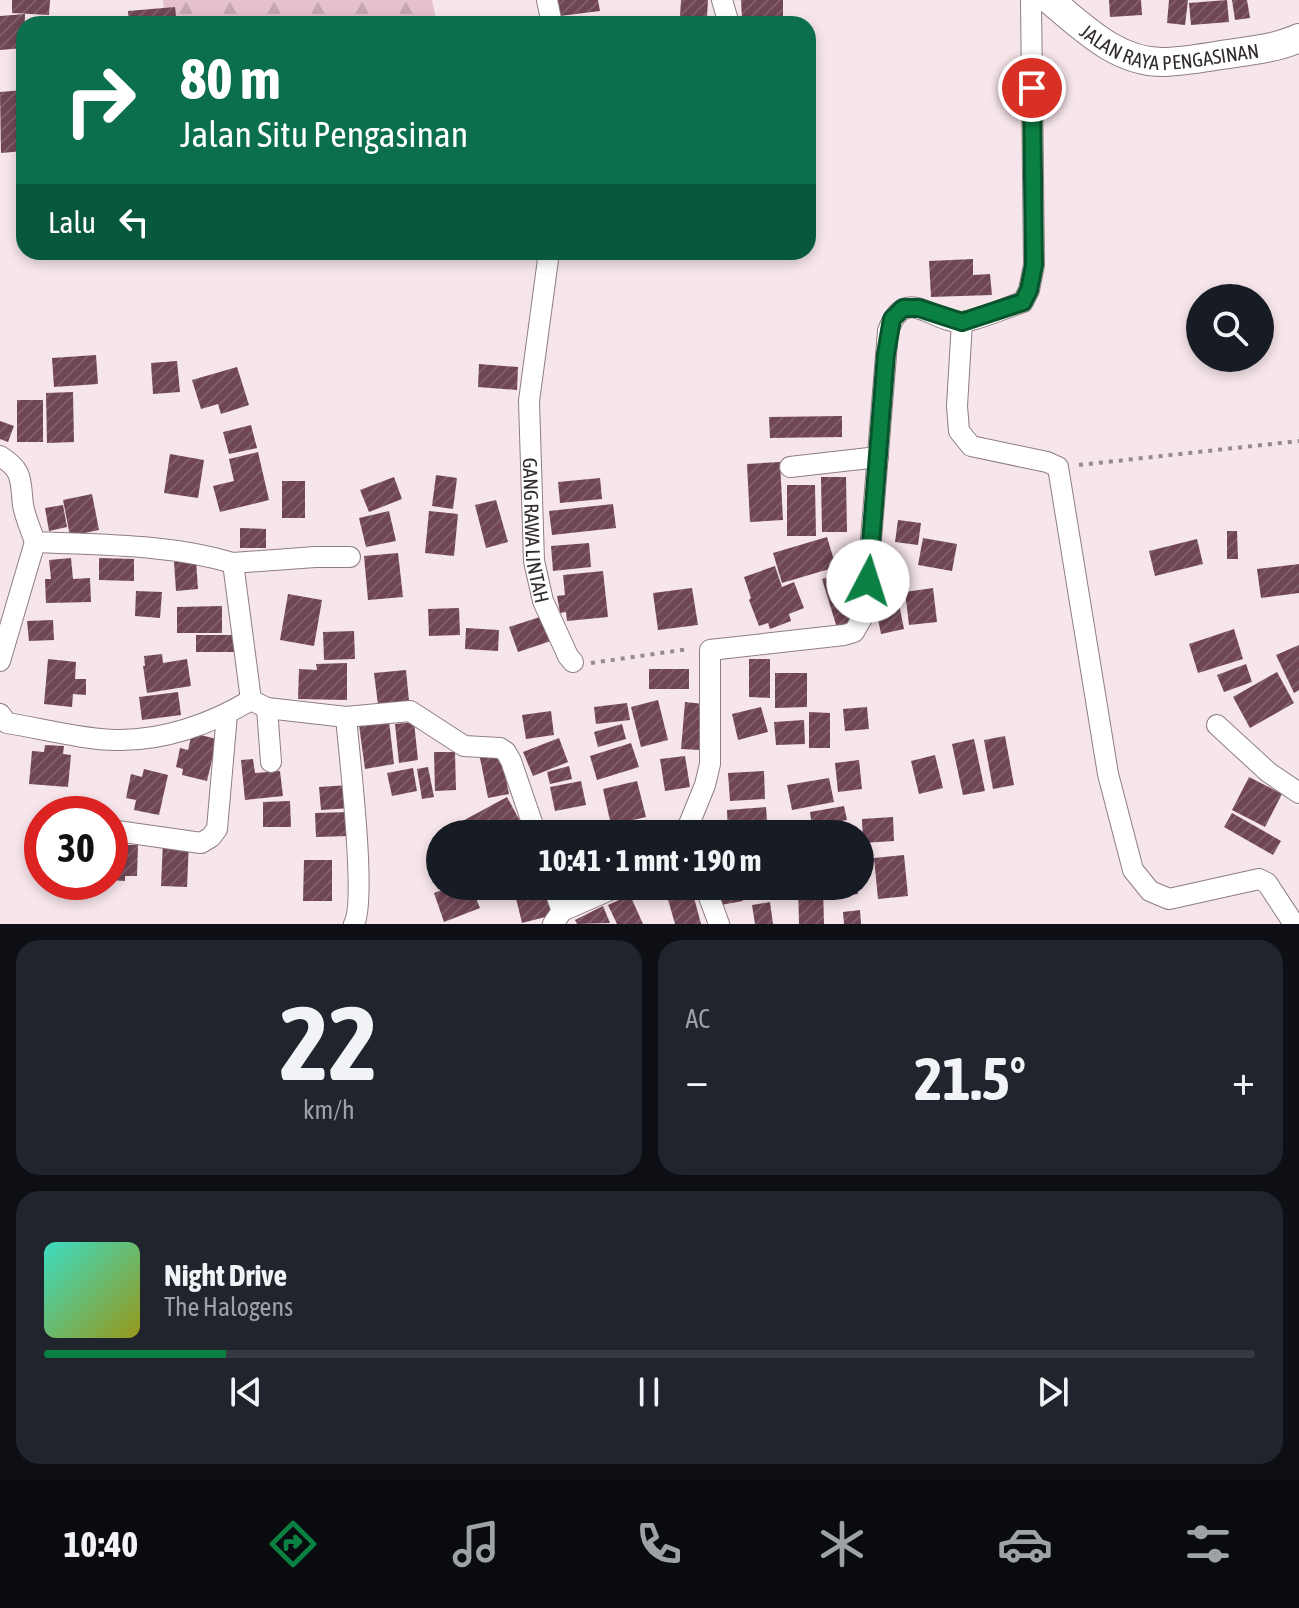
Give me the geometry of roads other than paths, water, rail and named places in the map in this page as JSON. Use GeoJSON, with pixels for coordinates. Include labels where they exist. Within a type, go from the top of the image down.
{"type":"FeatureCollection","features":[{"type":"Feature","properties":{"kind":"main road","name":"JALAN RAYA PENGASINAN"},"geometry":{"type":"LineString","coordinates":[[1050,0],[1105,44],[1127,55],[1150,61],[1181,61],[1298,44]]}},
{"type":"Feature","properties":{"kind":"street"},"geometry":{"type":"LineString","coordinates":[[691,820],[710,764],[710,650],[844,635],[854,632],[865,613],[888,331],[892,319],[903,308],[919,308],[962,322],[1023,302],[1034,265],[1031,0]]}},
{"type":"Feature","properties":{"kind":"street","name":"GANG RAWA LINTAH"},"geometry":{"type":"LineString","coordinates":[[548,260],[529,401],[534,561],[543,601],[573,662]]}},
{"type":"Feature","properties":{"kind":"street"},"geometry":{"type":"LineString","coordinates":[[962,322],[957,406],[959,431],[971,446],[1058,467],[1108,774],[1133,870],[1150,891],[1169,899],[1259,879],[1267,883],[1294,924]]}},
{"type":"Feature","properties":{"kind":"street"},"geometry":{"type":"LineString","coordinates":[[0,456],[11,463],[19,474],[23,505],[35,542],[0,661]]}},
{"type":"Feature","properties":{"kind":"street"},"geometry":{"type":"LineString","coordinates":[[790,467],[878,457]]}},
{"type":"Feature","properties":{"kind":"street"},"geometry":{"type":"LineString","coordinates":[[35,542],[207,555],[233,563],[350,557]]}},
{"type":"Feature","properties":{"kind":"street"},"geometry":{"type":"LineString","coordinates":[[233,563],[271,762]]}},
{"type":"Feature","properties":{"kind":"street"},"geometry":{"type":"LineString","coordinates":[[0,714],[7,723],[116,741],[168,735],[259,704],[346,717],[410,711],[464,746],[500,748],[506,752],[531,820]]}},
{"type":"Feature","properties":{"kind":"street"},"geometry":{"type":"LineString","coordinates":[[128,833],[201,843],[211,837],[217,829],[227,714]]}},
{"type":"Feature","properties":{"kind":"street"},"geometry":{"type":"LineString","coordinates":[[346,717],[358,878],[357,918],[354,924]]}},
{"type":"Feature","properties":{"kind":"street"},"geometry":{"type":"LineString","coordinates":[[1217,725],[1268,772],[1299,793]]}},
{"type":"Feature","properties":{"kind":"street"},"geometry":{"type":"LineString","coordinates":[[558,918],[592,900]]}},
{"type":"Feature","properties":{"kind":"street"},"geometry":{"type":"LineString","coordinates":[[710,900],[719,924]]}}]}
